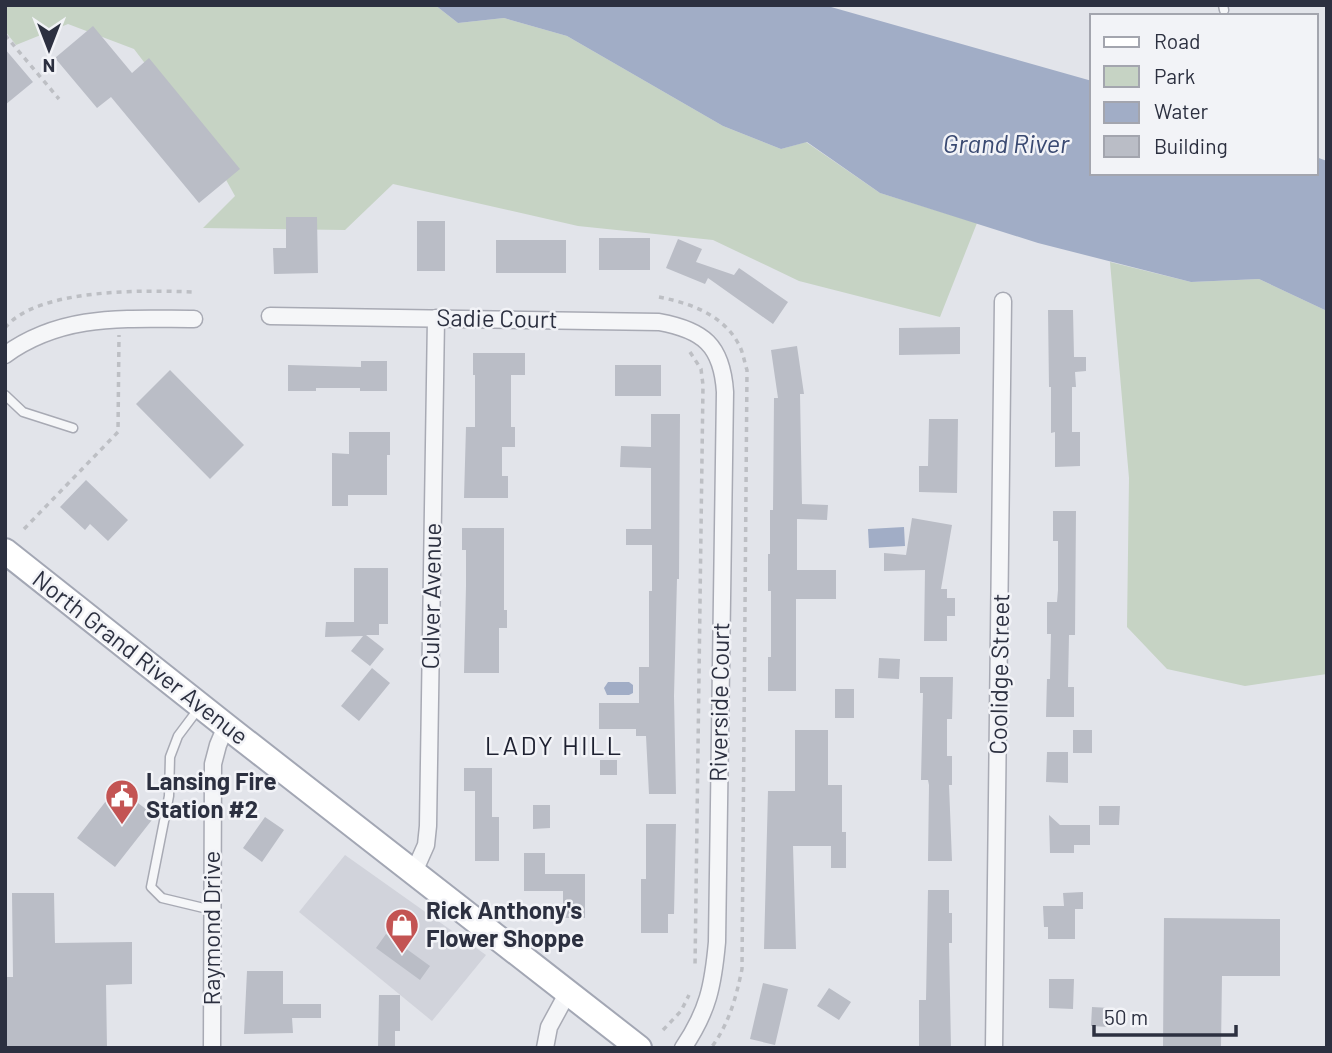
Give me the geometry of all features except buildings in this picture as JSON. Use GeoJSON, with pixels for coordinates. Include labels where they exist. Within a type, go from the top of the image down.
{"type":"FeatureCollection","features":[{"type":"Feature","properties":{"kind":"main road","name":"North Grand River Avenue"},"geometry":{"type":"LineString","coordinates":[[5,551],[639,1048]]}},
{"type":"Feature","properties":{"kind":"street","name":"Coolidge Street"},"geometry":{"type":"LineString","coordinates":[[994,1048],[1003,301]]}},
{"type":"Feature","properties":{"kind":"street","name":"Sadie Court"},"geometry":{"type":"LineString","coordinates":[[270,316],[659,322],[682,326],[700,334],[715,351]]}},
{"type":"Feature","properties":{"kind":"street"},"geometry":{"type":"LineString","coordinates":[[5,355],[25,341],[61,327],[119,318],[194,319]]}},
{"type":"Feature","properties":{"kind":"street","name":"Culver Avenue"},"geometry":{"type":"LineString","coordinates":[[414,872],[426,845],[428,826],[436,318]]}},
{"type":"Feature","properties":{"kind":"street","name":"Riverside Court"},"geometry":{"type":"LineString","coordinates":[[683,1048],[699,1024],[709,996],[717,942],[725,392],[724,373],[715,351]]}},
{"type":"Feature","properties":{"kind":"street","name":"Raymond Drive"},"geometry":{"type":"LineString","coordinates":[[212,1048],[213,764],[226,726]]}},
{"type":"Feature","properties":{"kind":"street"},"geometry":{"type":"LineString","coordinates":[[545,1048],[549,1027],[568,992]]}},
{"type":"Feature","properties":{"kind":"lane"},"geometry":{"type":"LineString","coordinates":[[5,395],[23,412],[72,428]]}},
{"type":"Feature","properties":{"kind":"lane"},"geometry":{"type":"LineString","coordinates":[[201,706],[178,736],[170,757],[169,796],[151,887],[162,898],[212,911]]}},
{"type":"Feature","properties":{"kind":"path"},"geometry":{"type":"LineString","coordinates":[[5,35],[59,99]]}},
{"type":"Feature","properties":{"kind":"path"},"geometry":{"type":"LineString","coordinates":[[5,328],[12,320],[47,304],[89,294],[118,290],[194,292]]}},
{"type":"Feature","properties":{"kind":"path"},"geometry":{"type":"LineString","coordinates":[[24,529],[118,432],[119,318]]}},
{"type":"Feature","properties":{"kind":"path"},"geometry":{"type":"LineString","coordinates":[[681,348],[689,351],[701,369],[703,385],[695,968]]}},
{"type":"Feature","properties":{"kind":"path"},"geometry":{"type":"LineString","coordinates":[[663,1030],[681,1011],[689,994]]}},
{"type":"Feature","properties":{"kind":"shaded area"},"geometry":{"type":"Polygon","coordinates":[[[345,855],[486,955],[432,1021],[299,912],[345,855]]]}},
{"type":"Feature","properties":{"kind":"green space"},"geometry":{"type":"Polygon","coordinates":[[[5,5],[435,5],[458,23],[504,18],[567,36],[723,126],[781,149],[806,142],[880,193],[977,223],[940,317],[799,281],[713,240],[578,226],[393,184],[345,230],[203,228],[235,196],[205,142],[134,49],[68,24],[16,45],[5,31],[5,5]]]}},
{"type":"Feature","properties":{"kind":"green space"},"geometry":{"type":"Polygon","coordinates":[[[1110,262],[1191,282],[1259,279],[1327,311],[1327,674],[1245,686],[1167,669],[1127,627],[1129,478],[1110,262]]]}},
{"type":"Feature","properties":{"kind":"water","name":"Grand River"},"geometry":{"type":"Polygon","coordinates":[[[435,5],[824,5],[1090,80],[1090,175],[1318,175],[1318,158],[1327,161],[1327,311],[1259,279],[1191,282],[1038,243],[880,193],[807,142],[781,149],[723,126],[567,36],[504,18],[458,23],[435,5]]]}},
{"type":"Feature","properties":{"kind":"water"},"geometry":{"type":"Polygon","coordinates":[[[904,527],[905,546],[869,548],[868,529],[904,527]]]}},
{"type":"Feature","properties":{"kind":"water"},"geometry":{"type":"Polygon","coordinates":[[[608,682],[629,682],[633,685],[633,693],[607,695],[604,688],[608,682]]]}},
{"type":"Feature","properties":{"kind":"place","name":"Lansing Fire Station #2"},"geometry":{"type":"Point","coordinates":[122,826]}},
{"type":"Feature","properties":{"kind":"place","name":"Rick Anthony's Flower Shoppe"},"geometry":{"type":"Point","coordinates":[402,955]}},
{"type":"Feature","properties":{"kind":"district","name":"LADY HILL"},"geometry":{"type":"Point","coordinates":[554,746]}}]}
